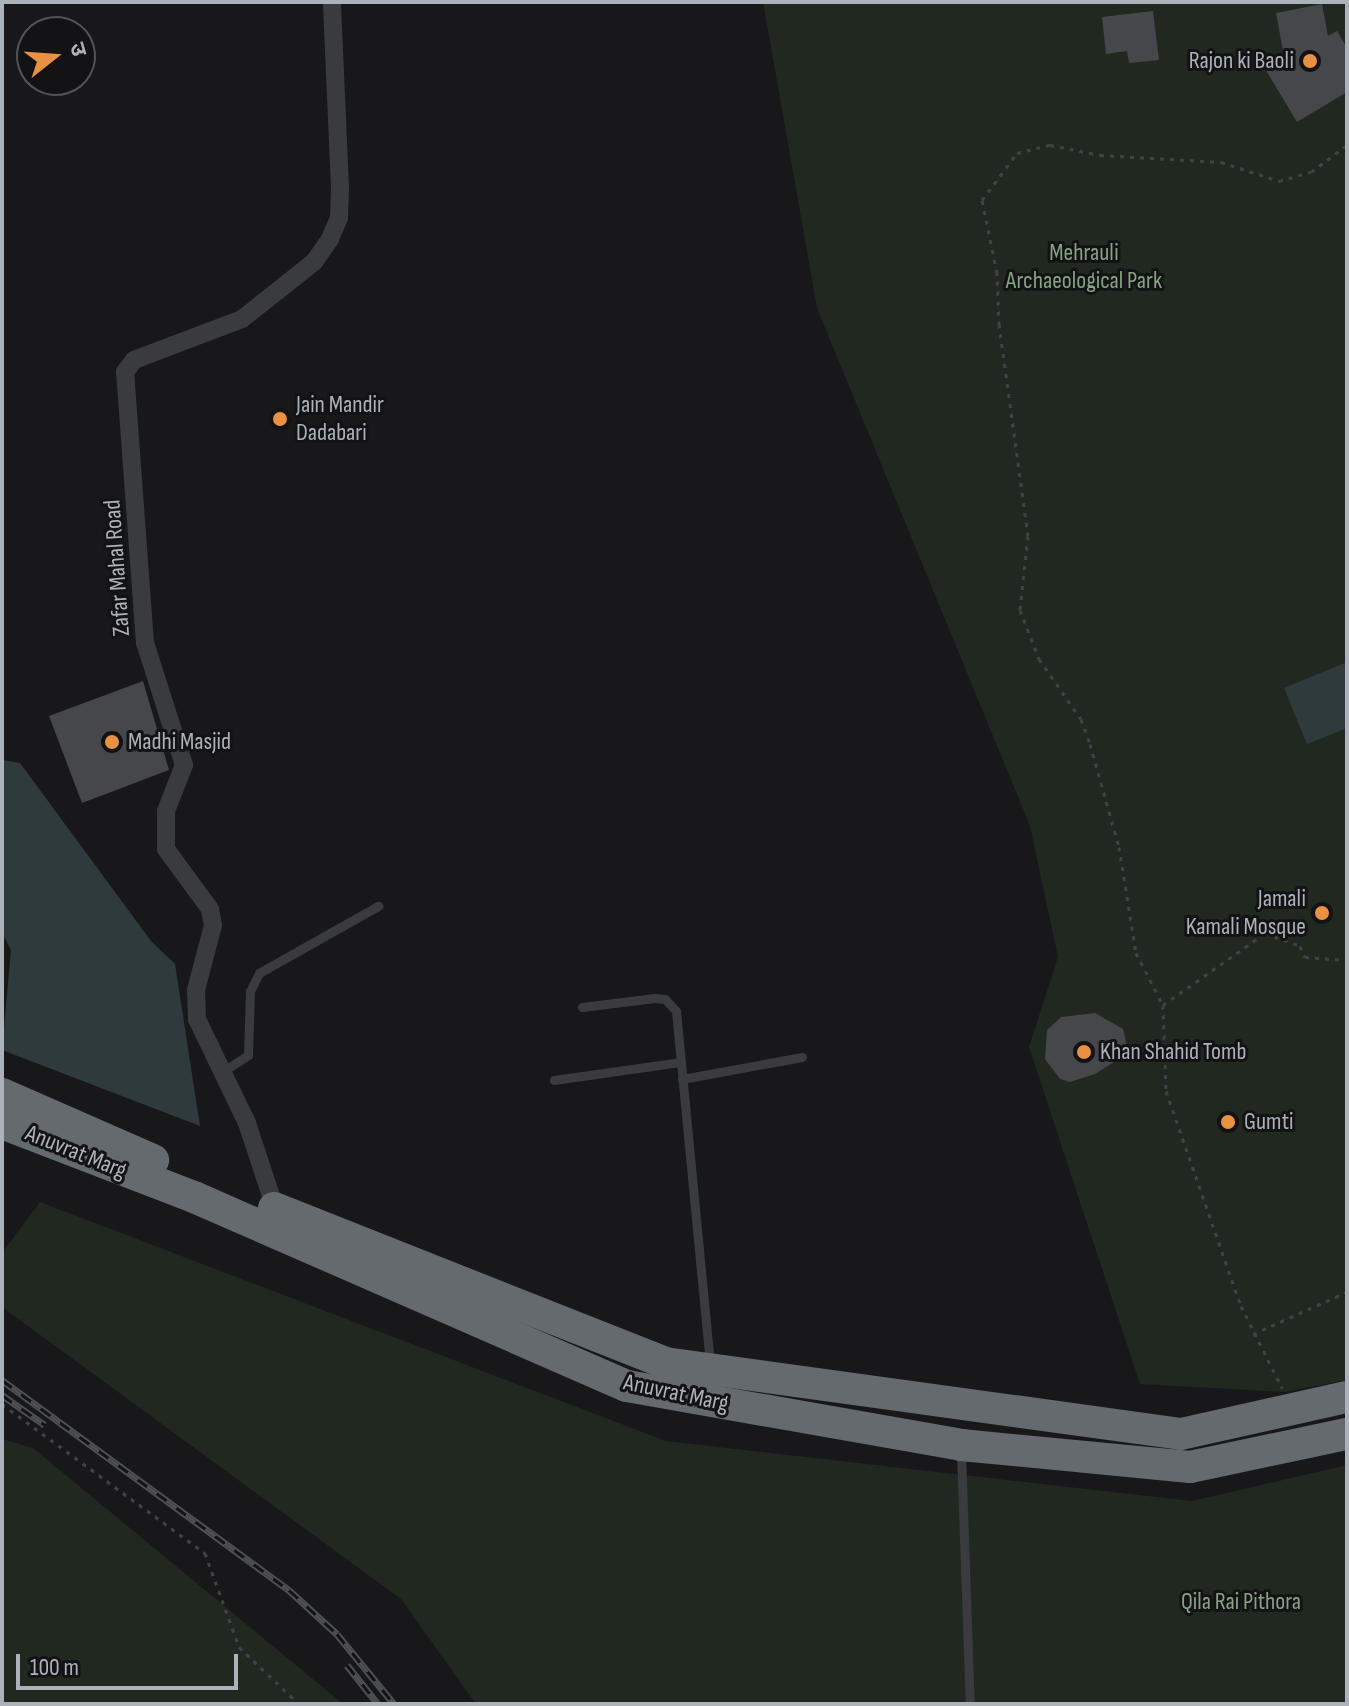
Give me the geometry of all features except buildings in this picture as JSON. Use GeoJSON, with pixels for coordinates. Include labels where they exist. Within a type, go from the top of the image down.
{"type":"FeatureCollection","features":[{"type":"Feature","properties":{"kind":"highway","name":"Anuvrat Marg"},"geometry":{"type":"LineString","coordinates":[[2,1094],[275,1208],[665,1363],[1181,1434],[1347,1397]]}},
{"type":"Feature","properties":{"kind":"highway","name":"Anuvrat Marg"},"geometry":{"type":"LineString","coordinates":[[8,1130],[263,1226],[627,1386],[961,1445],[1190,1467],[1347,1434]]}},
{"type":"Feature","properties":{"kind":"street","name":"Zafar Mahal Road"},"geometry":{"type":"LineString","coordinates":[[275,1208],[247,1123],[222,1072],[195,1003],[211,942],[210,909],[173,863],[163,830],[184,765],[142,621],[125,372],[134,360],[242,319],[314,262],[330,239],[339,218],[340,188],[332,2]]}},
{"type":"Feature","properties":{"kind":"lane"},"geometry":{"type":"LineString","coordinates":[[222,1072],[248,1055],[250,991],[259,973],[378,906]]}},
{"type":"Feature","properties":{"kind":"lane"},"geometry":{"type":"LineString","coordinates":[[582,1007],[665,999],[676,1011],[711,1370]]}},
{"type":"Feature","properties":{"kind":"lane"},"geometry":{"type":"LineString","coordinates":[[682,1079],[802,1057]]}},
{"type":"Feature","properties":{"kind":"lane"},"geometry":{"type":"LineString","coordinates":[[554,1080],[680,1062]]}},
{"type":"Feature","properties":{"kind":"lane"},"geometry":{"type":"LineString","coordinates":[[961,1445],[970,1704]]}},
{"type":"Feature","properties":{"kind":"path"},"geometry":{"type":"LineString","coordinates":[[1000,333],[997,273],[982,200],[1017,153],[1050,145],[1100,155],[1221,162],[1279,181],[1311,172],[1347,145]]}},
{"type":"Feature","properties":{"kind":"path"},"geometry":{"type":"LineString","coordinates":[[999,324],[1028,536],[1020,610],[1039,659],[1081,719],[1090,744],[1119,847],[1136,953],[1163,1005],[1166,1091],[1253,1334],[1294,1409]]}},
{"type":"Feature","properties":{"kind":"path"},"geometry":{"type":"LineString","coordinates":[[1163,1005],[1265,933],[1300,946],[1305,957],[1347,960]]}},
{"type":"Feature","properties":{"kind":"path"},"geometry":{"type":"LineString","coordinates":[[1253,1334],[1347,1292]]}},
{"type":"Feature","properties":{"kind":"path"},"geometry":{"type":"LineString","coordinates":[[2,1404],[205,1553],[239,1647],[299,1704]]}},
{"type":"Feature","properties":{"kind":"green space","name":"Mehrauli Archaeological Park"},"geometry":{"type":"Polygon","coordinates":[[[763,2],[1347,2],[1347,1380],[1285,1392],[1140,1384],[1029,1047],[1058,957],[1030,826],[817,308],[763,2]]]}},
{"type":"Feature","properties":{"kind":"green space","name":"Qila Rai Pithora"},"geometry":{"type":"Polygon","coordinates":[[[40,1202],[666,1441],[1192,1501],[1347,1465],[1347,1704],[476,1704],[401,1599],[2,1307],[2,1253],[40,1202]]]}},
{"type":"Feature","properties":{"kind":"green space"},"geometry":{"type":"Polygon","coordinates":[[[2,1439],[33,1448],[343,1704],[2,1704],[2,1439]]]}},
{"type":"Feature","properties":{"kind":"shaded area"},"geometry":{"type":"Polygon","coordinates":[[[1347,662],[1347,728],[1307,744],[1284,688],[1347,662]]]}},
{"type":"Feature","properties":{"kind":"shaded area"},"geometry":{"type":"Polygon","coordinates":[[[2,760],[20,763],[151,941],[175,964],[200,1126],[2,1050],[11,950],[2,933],[2,760]]]}},
{"type":"Feature","properties":{"kind":"railway"},"geometry":{"type":"LineString","coordinates":[[2,1380],[289,1590],[337,1634],[394,1704]]}},
{"type":"Feature","properties":{"kind":"railway"},"geometry":{"type":"LineString","coordinates":[[2,1395],[45,1425]]}},
{"type":"Feature","properties":{"kind":"railway"},"geometry":{"type":"LineString","coordinates":[[347,1665],[378,1704]]}},
{"type":"Feature","properties":{"kind":"place","name":"Rajon ki Baoli"},"geometry":{"type":"Point","coordinates":[1310,61]}},
{"type":"Feature","properties":{"kind":"place","name":"Jain Mandir Dadabari"},"geometry":{"type":"Point","coordinates":[280,419]}},
{"type":"Feature","properties":{"kind":"place","name":"Madhi Masjid"},"geometry":{"type":"Point","coordinates":[112,742]}},
{"type":"Feature","properties":{"kind":"place","name":"Jamali Kamali Mosque"},"geometry":{"type":"Point","coordinates":[1322,913]}},
{"type":"Feature","properties":{"kind":"place","name":"Khan Shahid Tomb"},"geometry":{"type":"Point","coordinates":[1084,1052]}},
{"type":"Feature","properties":{"kind":"place","name":"Gumti"},"geometry":{"type":"Point","coordinates":[1228,1122]}}]}
